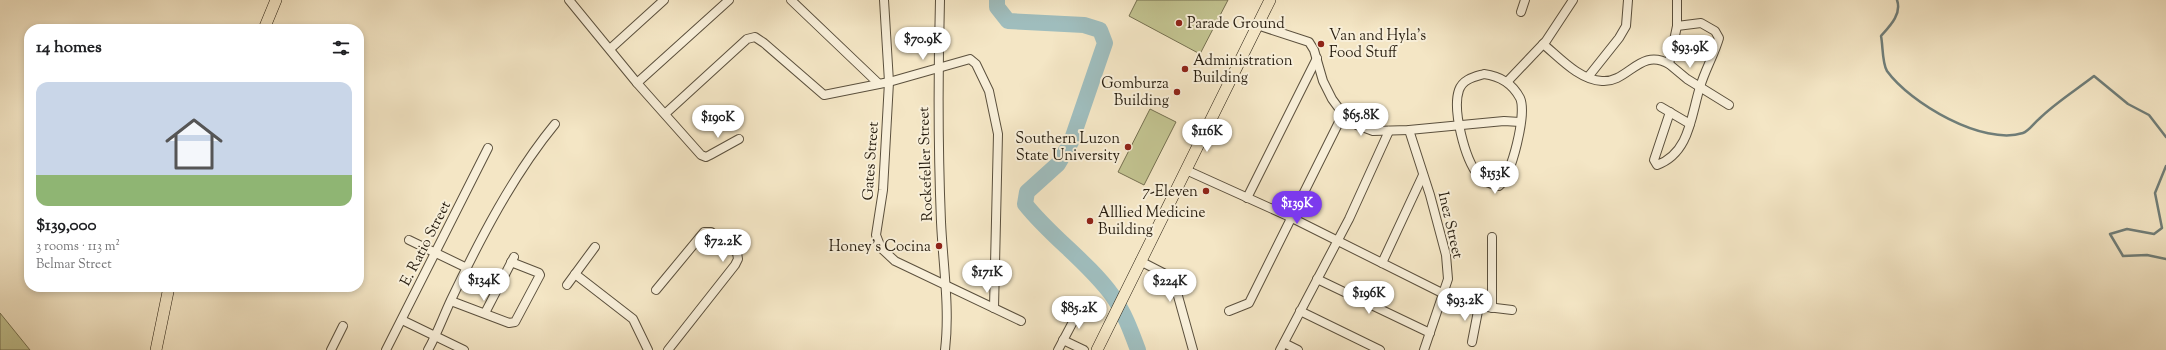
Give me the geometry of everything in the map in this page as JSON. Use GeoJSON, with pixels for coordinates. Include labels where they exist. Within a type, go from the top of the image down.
{"type":"FeatureCollection","features":[{"type":"Feature","properties":{"kind":"main road"},"geometry":{"type":"LineString","coordinates":[[266,24],[276,0]]}},
{"type":"Feature","properties":{"kind":"main road"},"geometry":{"type":"LineString","coordinates":[[1097,350],[1270,0]]}},
{"type":"Feature","properties":{"kind":"main road"},"geometry":{"type":"LineString","coordinates":[[156,350],[168,292]]}},
{"type":"Feature","properties":{"kind":"street"},"geometry":{"type":"LineString","coordinates":[[569,0],[637,83],[666,113],[701,155],[710,155],[739,138]]}},
{"type":"Feature","properties":{"kind":"street"},"geometry":{"type":"LineString","coordinates":[[610,49],[664,0]]}},
{"type":"Feature","properties":{"kind":"street"},"geometry":{"type":"LineString","coordinates":[[637,83],[729,0]]}},
{"type":"Feature","properties":{"kind":"street"},"geometry":{"type":"LineString","coordinates":[[791,0],[878,83]]}},
{"type":"Feature","properties":{"kind":"street","name":"Gates Street"},"geometry":{"type":"LineString","coordinates":[[884,0],[889,82],[883,190],[876,235],[881,248],[895,261],[945,287],[1021,321]]}},
{"type":"Feature","properties":{"kind":"street","name":"Rockefeller Street"},"geometry":{"type":"LineString","coordinates":[[940,0],[937,106],[947,331],[945,350]]}},
{"type":"Feature","properties":{"kind":"street"},"geometry":{"type":"LineString","coordinates":[[1521,12],[1525,0]]}},
{"type":"Feature","properties":{"kind":"street"},"geometry":{"type":"LineString","coordinates":[[1507,82],[1543,44],[1560,21],[1572,0]]}},
{"type":"Feature","properties":{"kind":"street"},"geometry":{"type":"LineString","coordinates":[[1588,77],[1620,38],[1626,26],[1628,0]]}},
{"type":"Feature","properties":{"kind":"street"},"geometry":{"type":"LineString","coordinates":[[1669,64],[1677,26],[1677,0]]}},
{"type":"Feature","properties":{"kind":"street"},"geometry":{"type":"LineString","coordinates":[[1670,112],[1654,160],[1657,165],[1677,152],[1682,145],[1690,124],[1700,87],[1719,38],[1715,31],[1701,22],[1677,26]]}},
{"type":"Feature","properties":{"kind":"street"},"geometry":{"type":"LineString","coordinates":[[1257,25],[1309,42],[1317,58],[1323,81],[1332,99],[1343,114],[1357,125],[1373,131],[1389,132],[1504,121],[1520,122]]}},
{"type":"Feature","properties":{"kind":"street"},"geometry":{"type":"LineString","coordinates":[[666,113],[747,39],[755,37],[824,95],[889,82],[970,59],[976,64],[989,91],[998,134],[994,308]]}},
{"type":"Feature","properties":{"kind":"street"},"geometry":{"type":"LineString","coordinates":[[1543,44],[1572,68],[1588,77],[1602,81],[1611,80],[1633,69],[1643,60],[1663,60],[1700,87],[1729,104]]}},
{"type":"Feature","properties":{"kind":"street"},"geometry":{"type":"LineString","coordinates":[[1247,198],[1317,58]]}},
{"type":"Feature","properties":{"kind":"street"},"geometry":{"type":"LineString","coordinates":[[1484,74],[1498,76],[1507,82],[1521,100],[1520,122],[1509,172],[1505,181],[1499,186],[1490,184],[1479,175],[1470,161],[1460,126],[1457,103],[1459,89],[1467,80],[1484,74]]}},
{"type":"Feature","properties":{"kind":"street"},"geometry":{"type":"LineString","coordinates":[[1661,107],[1690,124]]}},
{"type":"Feature","properties":{"kind":"street"},"geometry":{"type":"LineString","coordinates":[[1229,311],[1249,303],[1290,217],[1343,114]]}},
{"type":"Feature","properties":{"kind":"street"},"geometry":{"type":"LineString","coordinates":[[428,350],[467,268],[519,174],[534,149],[555,124]]}},
{"type":"Feature","properties":{"kind":"street","name":"Inez Street"},"geometry":{"type":"LineString","coordinates":[[1409,130],[1446,255],[1448,279],[1442,293],[1424,350]]}},
{"type":"Feature","properties":{"kind":"street"},"geometry":{"type":"LineString","coordinates":[[1298,350],[1282,347],[1338,241],[1389,132]]}},
{"type":"Feature","properties":{"kind":"street","name":"E. Ratio Street"},"geometry":{"type":"LineString","coordinates":[[386,350],[436,254],[488,148]]}},
{"type":"Feature","properties":{"kind":"street"},"geometry":{"type":"LineString","coordinates":[[1186,170],[1290,217],[1442,293],[1478,306],[1512,310]]}},
{"type":"Feature","properties":{"kind":"street"},"geometry":{"type":"LineString","coordinates":[[1382,263],[1423,175]]}},
{"type":"Feature","properties":{"kind":"street"},"geometry":{"type":"LineString","coordinates":[[656,290],[704,232],[711,232],[737,253],[738,259],[735,265],[668,350]]}},
{"type":"Feature","properties":{"kind":"street"},"geometry":{"type":"LineString","coordinates":[[1492,237],[1492,308]]}},
{"type":"Feature","properties":{"kind":"street"},"geometry":{"type":"LineString","coordinates":[[409,240],[467,268]]}},
{"type":"Feature","properties":{"kind":"street"},"geometry":{"type":"LineString","coordinates":[[567,285],[594,248]]}},
{"type":"Feature","properties":{"kind":"street"},"geometry":{"type":"LineString","coordinates":[[451,301],[509,323],[515,322],[540,278],[538,272],[513,260],[485,313]]}},
{"type":"Feature","properties":{"kind":"street"},"geometry":{"type":"LineString","coordinates":[[1140,261],[1173,278],[1194,350]]}},
{"type":"Feature","properties":{"kind":"street"},"geometry":{"type":"LineString","coordinates":[[575,274],[633,319],[648,350]]}},
{"type":"Feature","properties":{"kind":"street"},"geometry":{"type":"LineString","coordinates":[[1317,279],[1430,333]]}},
{"type":"Feature","properties":{"kind":"street"},"geometry":{"type":"LineString","coordinates":[[1058,350],[1084,301]]}},
{"type":"Feature","properties":{"kind":"street"},"geometry":{"type":"LineString","coordinates":[[1472,342],[1478,306]]}},
{"type":"Feature","properties":{"kind":"street"},"geometry":{"type":"LineString","coordinates":[[1300,311],[1380,350]]}},
{"type":"Feature","properties":{"kind":"street"},"geometry":{"type":"LineString","coordinates":[[402,320],[464,350]]}},
{"type":"Feature","properties":{"kind":"street"},"geometry":{"type":"LineString","coordinates":[[331,350],[343,326]]}},
{"type":"Feature","properties":{"kind":"street"},"geometry":{"type":"LineString","coordinates":[[1063,340],[1084,350]]}},
{"type":"Feature","properties":{"kind":"green space","name":"Parade Ground"},"geometry":{"type":"Polygon","coordinates":[[[1137,0],[1228,0],[1200,54],[1129,16],[1137,0]]]}},
{"type":"Feature","properties":{"kind":"green space"},"geometry":{"type":"Polygon","coordinates":[[[1150,109],[1176,122],[1144,185],[1118,172],[1150,109]]]}},
{"type":"Feature","properties":{"kind":"green space"},"geometry":{"type":"Polygon","coordinates":[[[0,313],[30,350],[0,350],[0,313]]]}},
{"type":"Feature","properties":{"kind":"waterway"},"geometry":{"type":"LineString","coordinates":[[997,0],[997,7],[1008,21],[1084,25],[1100,30],[1105,43],[1071,142],[1058,164],[1027,192],[1025,204],[1035,216],[1092,271],[1112,295],[1124,315],[1138,350]]}},
{"type":"Feature","properties":{"kind":"waterway"},"geometry":{"type":"LineString","coordinates":[[1897,0],[1897,15],[1881,36],[1885,68],[1912,96],[1949,119],[1968,128],[1988,133],[2007,135],[2023,133],[2052,108],[2094,76],[2128,104],[2149,115],[2166,137]]}},
{"type":"Feature","properties":{"kind":"waterway"},"geometry":{"type":"LineString","coordinates":[[2166,166],[2155,193],[2162,228],[2154,234],[2127,229],[2110,234],[2123,256],[2147,255],[2166,259]]}},
{"type":"Feature","properties":{"kind":"place","name":"Parade Ground"},"geometry":{"type":"Point","coordinates":[1179,23]}},
{"type":"Feature","properties":{"kind":"place","name":"Van and Hyla's Food Stuff"},"geometry":{"type":"Point","coordinates":[1321,44]}},
{"type":"Feature","properties":{"kind":"place","name":"Administration Building"},"geometry":{"type":"Point","coordinates":[1185,69]}},
{"type":"Feature","properties":{"kind":"place","name":"Gomburza Building"},"geometry":{"type":"Point","coordinates":[1177,92]}},
{"type":"Feature","properties":{"kind":"place","name":"Southern Luzon State University"},"geometry":{"type":"Point","coordinates":[1128,147]}},
{"type":"Feature","properties":{"kind":"place","name":"7-Eleven"},"geometry":{"type":"Point","coordinates":[1206,191]}},
{"type":"Feature","properties":{"kind":"place","name":"Alllied Medicine Building"},"geometry":{"type":"Point","coordinates":[1090,221]}},
{"type":"Feature","properties":{"kind":"place","name":"Honey's Cocina"},"geometry":{"type":"Point","coordinates":[939,246]}}]}
